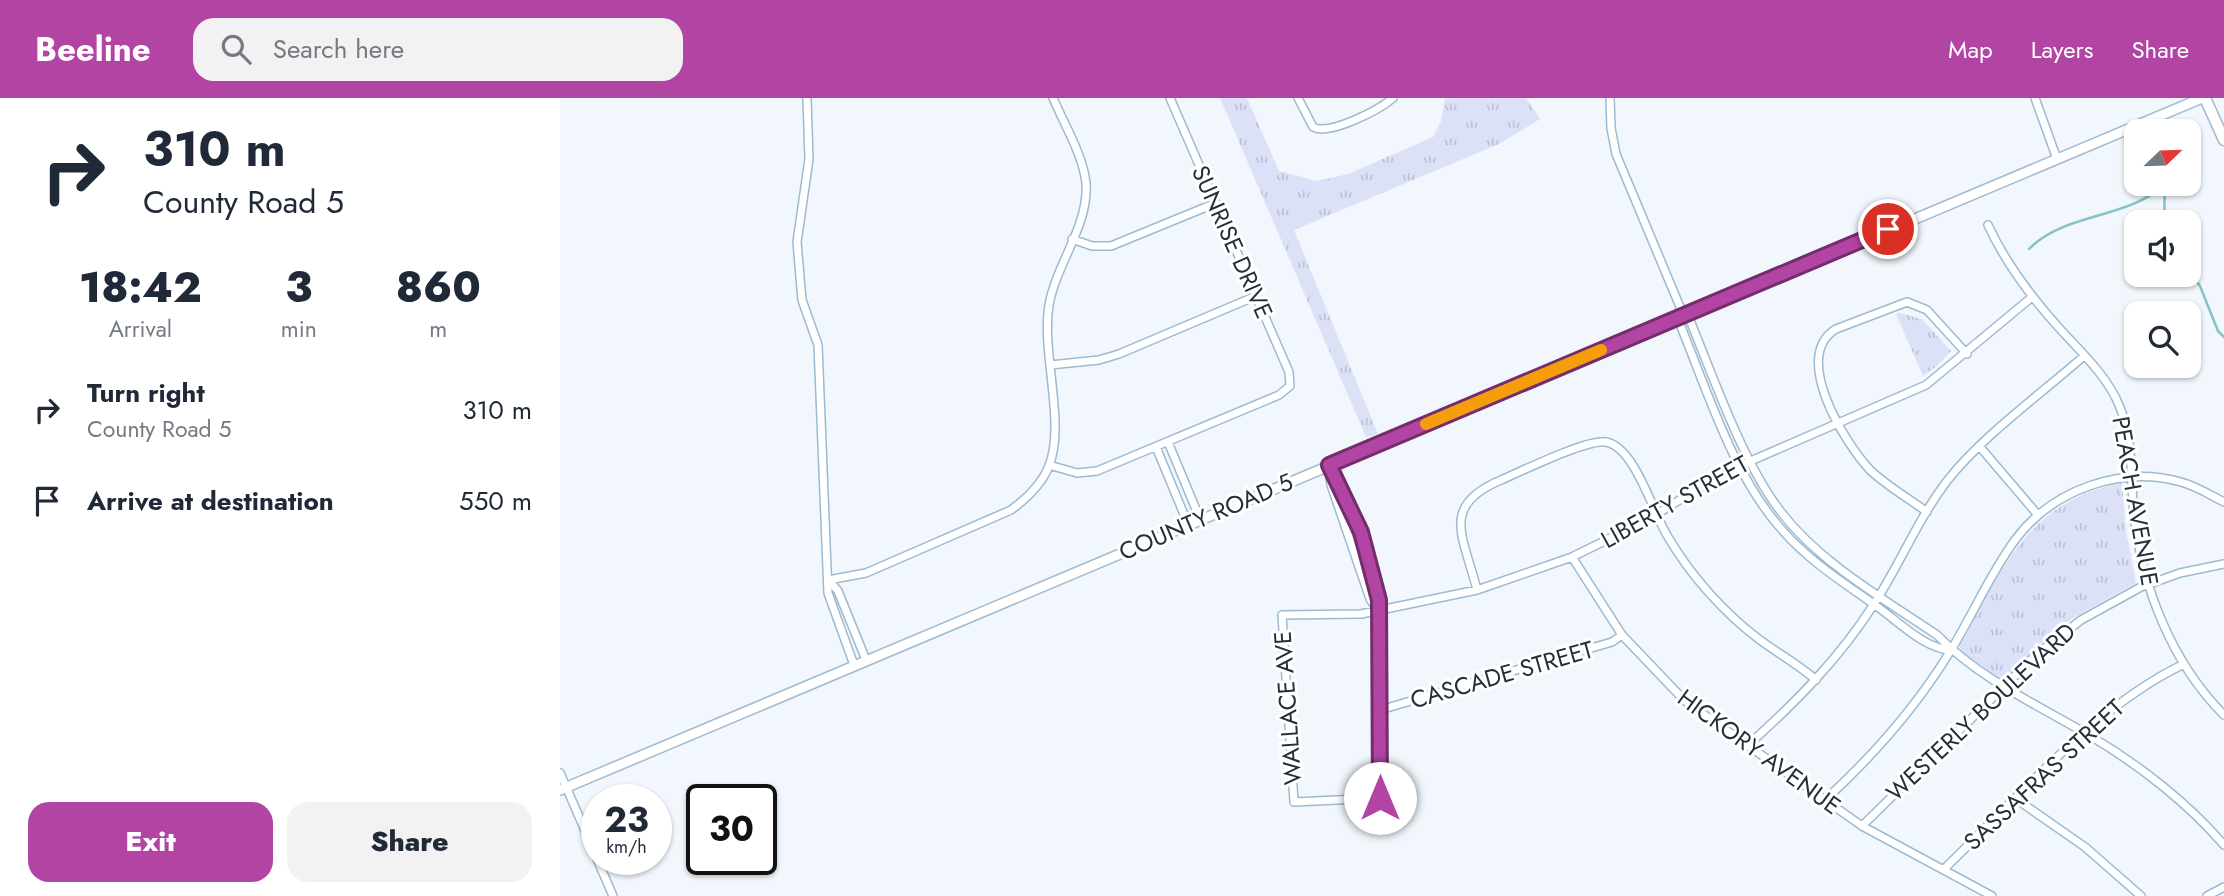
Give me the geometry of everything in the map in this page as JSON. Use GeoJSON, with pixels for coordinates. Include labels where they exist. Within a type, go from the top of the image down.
{"type":"FeatureCollection","features":[{"type":"Feature","properties":{"kind":"main road"},"geometry":{"type":"LineString","coordinates":[[2203,98],[2224,140]]}},
{"type":"Feature","properties":{"kind":"street"},"geometry":{"type":"LineString","coordinates":[[807,98],[809,159],[797,242],[802,300],[818,345],[828,580],[832,609],[854,665]]}},
{"type":"Feature","properties":{"kind":"street","name":"SUNRISE DRIVE"},"geometry":{"type":"LineString","coordinates":[[1168,442],[1279,395],[1290,386],[1289,372],[1170,98]]}},
{"type":"Feature","properties":{"kind":"street"},"geometry":{"type":"LineString","coordinates":[[1298,98],[1307,120],[1320,130],[1327,131],[1384,106],[1393,98]]}},
{"type":"Feature","properties":{"kind":"street"},"geometry":{"type":"LineString","coordinates":[[1610,98],[1611,128],[1616,154],[1740,466],[1758,498],[1783,531],[1818,565],[1930,644],[1951,650]]}},
{"type":"Feature","properties":{"kind":"street"},"geometry":{"type":"LineString","coordinates":[[2035,98],[2057,159]]}},
{"type":"Feature","properties":{"kind":"street","name":"COUNTY ROAD 5"},"geometry":{"type":"LineString","coordinates":[[563,788],[2203,98]]}},
{"type":"Feature","properties":{"kind":"street"},"geometry":{"type":"LineString","coordinates":[[828,580],[866,573],[1011,510],[1025,500],[1049,465],[1054,438],[1049,306],[1058,272],[1083,214],[1086,183],[1055,99]]}},
{"type":"Feature","properties":{"kind":"street"},"geometry":{"type":"LineString","coordinates":[[1072,239],[1092,246],[1111,246],[1216,203]]}},
{"type":"Feature","properties":{"kind":"street","name":"PEACH AVENUE"},"geometry":{"type":"LineString","coordinates":[[1989,225],[2000,251],[2032,298],[2084,356],[2117,401],[2130,439],[2138,540],[2148,585],[2184,664],[2224,715]]}},
{"type":"Feature","properties":{"kind":"street"},"geometry":{"type":"LineString","coordinates":[[1050,365],[1099,360],[1119,354],[1256,296]]}},
{"type":"Feature","properties":{"kind":"street","name":"LIBERTY STREET"},"geometry":{"type":"LineString","coordinates":[[1282,615],[1361,614],[1378,611],[1477,590],[1572,557],[1656,515],[1750,460],[1926,385],[2032,298]]}},
{"type":"Feature","properties":{"kind":"street"},"geometry":{"type":"LineString","coordinates":[[1927,512],[1871,470],[1845,438],[1816,363],[1822,341],[1836,328],[1896,304],[1917,304],[1927,310],[1967,354]]}},
{"type":"Feature","properties":{"kind":"street"},"geometry":{"type":"LineString","coordinates":[[1682,315],[1750,460],[1770,497],[1791,524],[1819,551],[1937,635],[1951,650],[2005,688],[2085,734],[2154,781],[2222,839]]}},
{"type":"Feature","properties":{"kind":"street"},"geometry":{"type":"LineString","coordinates":[[1747,746],[1816,680],[1874,604],[1948,480],[1980,447],[2084,356]]}},
{"type":"Feature","properties":{"kind":"street"},"geometry":{"type":"LineString","coordinates":[[1049,465],[1077,473],[1097,471],[1168,442],[1200,519]]}},
{"type":"Feature","properties":{"kind":"street"},"geometry":{"type":"LineString","coordinates":[[1477,590],[1460,522],[1462,509],[1476,491],[1571,451],[1605,442],[1621,449],[1630,458],[1656,515],[1698,579],[1726,610],[1759,639],[1816,680]]}},
{"type":"Feature","properties":{"kind":"street"},"geometry":{"type":"LineString","coordinates":[[1156,447],[1188,524]]}},
{"type":"Feature","properties":{"kind":"street"},"geometry":{"type":"LineString","coordinates":[[1980,447],[2038,515]]}},
{"type":"Feature","properties":{"kind":"street"},"geometry":{"type":"LineString","coordinates":[[1329,465],[1331,485],[1370,600],[1378,611],[1380,710]]}},
{"type":"Feature","properties":{"kind":"street","name":"WESTERLY BOULEVARD"},"geometry":{"type":"LineString","coordinates":[[1825,800],[1890,734],[1951,650],[2006,554],[2038,515],[2073,492],[2098,483],[2132,477],[2185,483],[2224,502]]}},
{"type":"Feature","properties":{"kind":"street","name":"HICKORY AVENUE"},"geometry":{"type":"LineString","coordinates":[[1572,557],[1640,659],[1685,701],[1861,825],[1992,896]]}},
{"type":"Feature","properties":{"kind":"street","name":"WESTERLY BOULEVARD"},"geometry":{"type":"LineString","coordinates":[[1861,825],[2034,657],[2081,620],[2112,600],[2148,585],[2180,573],[2224,565]]}},
{"type":"Feature","properties":{"kind":"street"},"geometry":{"type":"LineString","coordinates":[[828,580],[838,591],[866,660]]}},
{"type":"Feature","properties":{"kind":"street","name":"WALLACE AVE"},"geometry":{"type":"LineString","coordinates":[[1282,615],[1294,802],[1380,798],[1380,710]]}},
{"type":"Feature","properties":{"kind":"street","name":"CASCADE STREET"},"geometry":{"type":"LineString","coordinates":[[1380,710],[1612,642],[1622,635]]}},
{"type":"Feature","properties":{"kind":"street","name":"SASSAFRAS STREET"},"geometry":{"type":"LineString","coordinates":[[1944,869],[2085,734],[2132,693],[2184,664]]}},
{"type":"Feature","properties":{"kind":"street"},"geometry":{"type":"LineString","coordinates":[[560,773],[563,788],[581,825]]}},
{"type":"Feature","properties":{"kind":"street"},"geometry":{"type":"LineString","coordinates":[[2016,799],[2085,848],[2141,896]]}},
{"type":"Feature","properties":{"kind":"street"},"geometry":{"type":"LineString","coordinates":[[604,875],[613,896]]}},
{"type":"Feature","properties":{"kind":"street"},"geometry":{"type":"LineString","coordinates":[[2207,896],[2224,887]]}},
{"type":"Feature","properties":{"kind":"green space"},"geometry":{"type":"Polygon","coordinates":[[[1220,98],[1247,98],[1279,171],[1317,181],[1348,174],[1433,137],[1441,121],[1445,98],[1526,98],[1540,119],[1499,144],[1294,230],[1378,434],[1366,437],[1220,98]]]}},
{"type":"Feature","properties":{"kind":"green space"},"geometry":{"type":"Polygon","coordinates":[[[1896,314],[1922,319],[1951,351],[1923,376],[1896,314]]]}},
{"type":"Feature","properties":{"kind":"green space"},"geometry":{"type":"Polygon","coordinates":[[[2122,483],[2126,531],[2136,583],[2071,619],[2006,677],[1999,678],[1962,652],[1959,645],[2021,542],[2040,522],[2063,505],[2090,492],[2122,483]]]}},
{"type":"Feature","properties":{"kind":"waterway"},"geometry":{"type":"LineString","coordinates":[[2029,249],[2060,228],[2115,211],[2150,196]]}},
{"type":"Feature","properties":{"kind":"waterway"},"geometry":{"type":"LineString","coordinates":[[2164,210],[2165,196]]}},
{"type":"Feature","properties":{"kind":"waterway"},"geometry":{"type":"LineString","coordinates":[[2200,287],[2218,331],[2224,337]]}},
{"type":"Feature","properties":{"kind":"slow traffic"},"geometry":{"type":"LineString","coordinates":[[1426,424],[1601,350]]}},
{"type":"Feature","properties":{"kind":"route"},"geometry":{"type":"LineString","coordinates":[[1380,798],[1379,600],[1361,532],[1341,485],[1329,465],[1888,229]]}}]}
